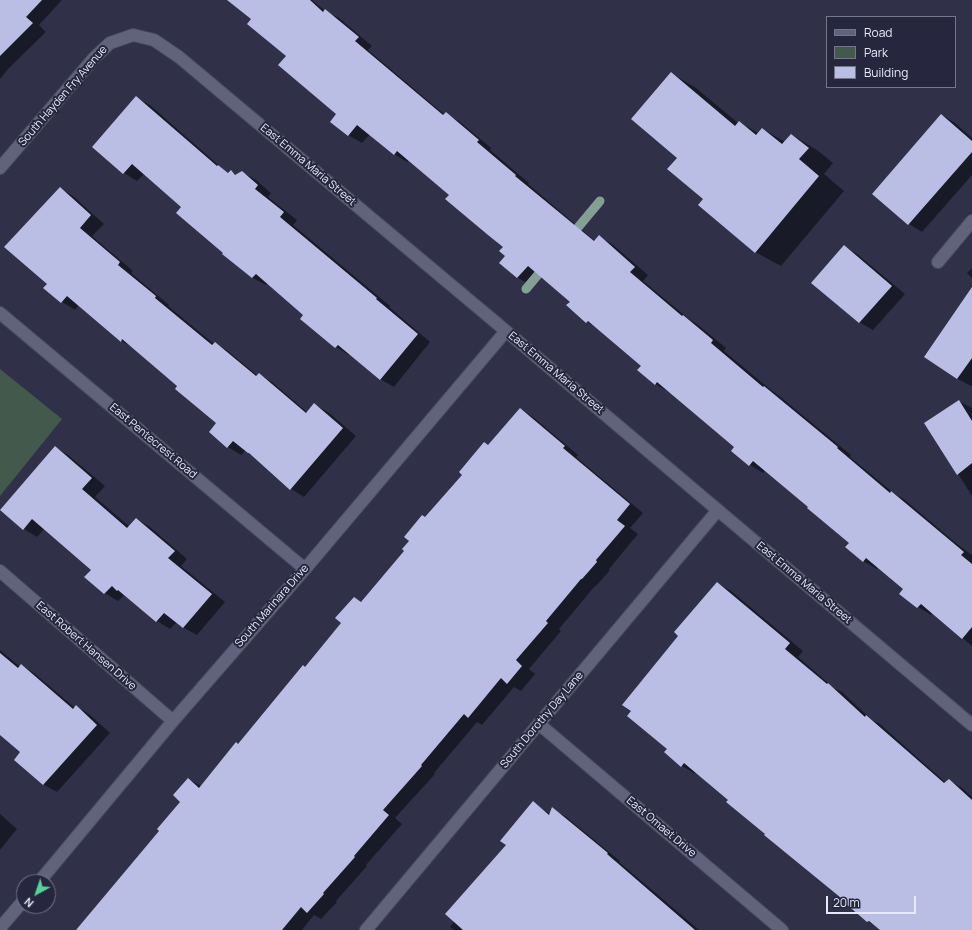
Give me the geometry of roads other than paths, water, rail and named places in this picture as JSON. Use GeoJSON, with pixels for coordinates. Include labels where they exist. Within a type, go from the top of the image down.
{"type":"FeatureCollection","features":[{"type":"Feature","properties":{"kind":"street","name":"South Hayden Fry Avenue"},"geometry":{"type":"LineString","coordinates":[[0,168],[94,58],[110,42],[133,35]]}},
{"type":"Feature","properties":{"kind":"street","name":"East Emma Maria Street"},"geometry":{"type":"LineString","coordinates":[[133,35],[154,40],[179,57],[972,725]]}},
{"type":"Feature","properties":{"kind":"street"},"geometry":{"type":"LineString","coordinates":[[938,262],[972,221]]}},
{"type":"Feature","properties":{"kind":"street","name":"East Pentecrest Road"},"geometry":{"type":"LineString","coordinates":[[0,313],[305,569]]}},
{"type":"Feature","properties":{"kind":"street","name":"South Marinara Drive"},"geometry":{"type":"LineString","coordinates":[[46,874],[173,721],[305,569],[506,331]]}},
{"type":"Feature","properties":{"kind":"street","name":"South Dorothy Day Lane"},"geometry":{"type":"LineString","coordinates":[[366,930],[718,510]]}},
{"type":"Feature","properties":{"kind":"street","name":"East Robert Hansen Drive"},"geometry":{"type":"LineString","coordinates":[[0,571],[173,721]]}},
{"type":"Feature","properties":{"kind":"street","name":"East Omaet Drive"},"geometry":{"type":"LineString","coordinates":[[539,724],[782,930]]}},
{"type":"Feature","properties":{"kind":"street"},"geometry":{"type":"LineString","coordinates":[[0,928],[16,909]]}},
{"type":"Feature","properties":{"kind":"waterway"},"geometry":{"type":"LineString","coordinates":[[570,237],[600,201]]}},
{"type":"Feature","properties":{"kind":"waterway"},"geometry":{"type":"LineString","coordinates":[[526,289],[546,265]]}}]}
